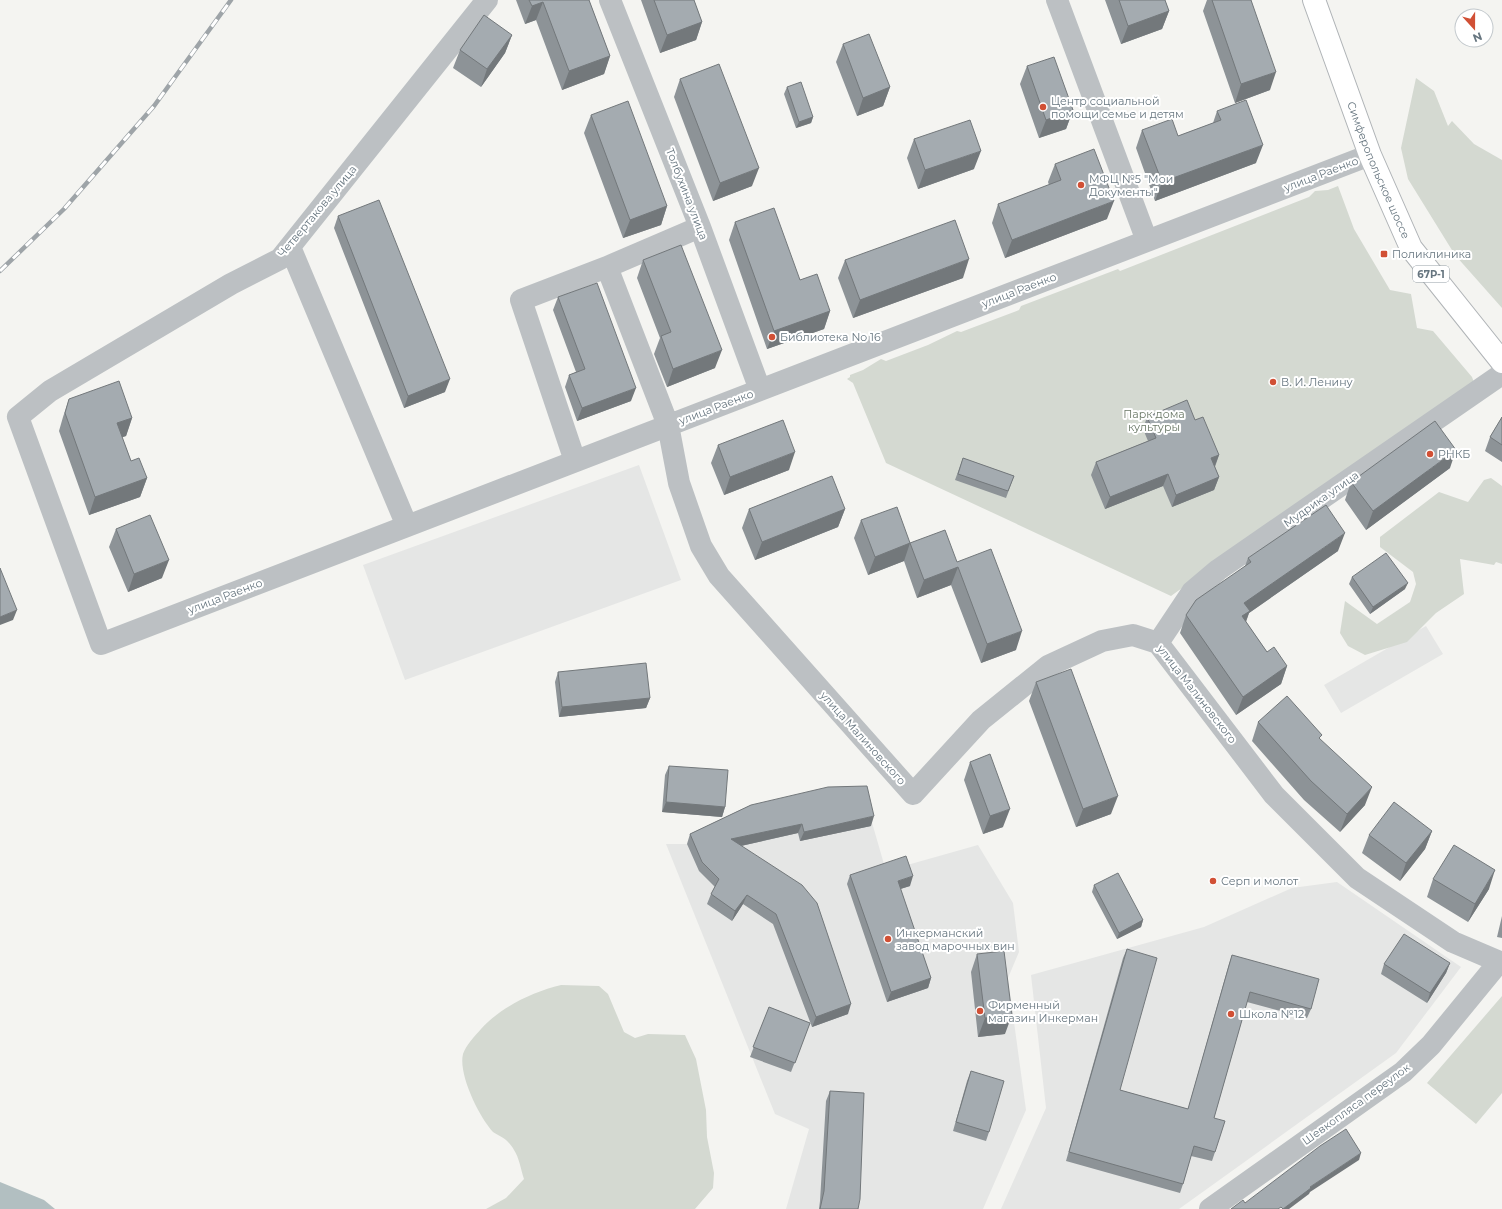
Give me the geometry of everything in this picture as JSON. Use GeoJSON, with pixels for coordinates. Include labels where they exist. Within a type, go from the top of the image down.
{"type":"FeatureCollection","features":[{"type":"Feature","properties":{"kind":"main road","name":"Симферопольское шоссе"},"geometry":{"type":"LineString","coordinates":[[1314,0],[1370,155],[1411,248],[1502,362]]}},
{"type":"Feature","properties":{"kind":"street","name":"Четвертакова улица"},"geometry":{"type":"LineString","coordinates":[[18,418],[50,391],[231,284],[280,258],[487,0]]}},
{"type":"Feature","properties":{"kind":"street","name":"Толбухина улица"},"geometry":{"type":"LineString","coordinates":[[610,0],[700,227],[760,390]]}},
{"type":"Feature","properties":{"kind":"street"},"geometry":{"type":"LineString","coordinates":[[1056,0],[1147,241]]}},
{"type":"Feature","properties":{"kind":"street","name":"улица Раенко"},"geometry":{"type":"LineString","coordinates":[[18,418],[101,644],[1370,155]]}},
{"type":"Feature","properties":{"kind":"street"},"geometry":{"type":"LineString","coordinates":[[575,461],[521,300],[607,267],[700,227]]}},
{"type":"Feature","properties":{"kind":"street"},"geometry":{"type":"LineString","coordinates":[[290,247],[407,526]]}},
{"type":"Feature","properties":{"kind":"street","name":"улица Раенко"},"geometry":{"type":"LineString","coordinates":[[607,267],[668,425]]}},
{"type":"Feature","properties":{"kind":"street","name":"Мудрика улица"},"geometry":{"type":"LineString","coordinates":[[1158,643],[1192,592],[1218,570],[1502,374]]}},
{"type":"Feature","properties":{"kind":"street","name":"улица Малиновского"},"geometry":{"type":"LineString","coordinates":[[668,425],[682,490],[701,546],[719,576],[913,794],[981,720],[1048,666],[1102,641],[1133,635],[1158,643],[1274,795],[1357,878],[1453,942],[1501,963]]}},
{"type":"Feature","properties":{"kind":"street","name":"Шевкопляса переулок"},"geometry":{"type":"LineString","coordinates":[[1210,1209],[1403,1072],[1431,1045],[1501,963]]}},
{"type":"Feature","properties":{"kind":"shaded area"},"geometry":{"type":"Polygon","coordinates":[[[639,465],[681,580],[405,680],[363,565],[639,465]]]}},
{"type":"Feature","properties":{"kind":"shaded area"},"geometry":{"type":"Polygon","coordinates":[[[1426,626],[1443,654],[1341,713],[1324,685],[1426,626]]]}},
{"type":"Feature","properties":{"kind":"shaded area","name":"Инкерманский завод марочных вин"},"geometry":{"type":"Polygon","coordinates":[[[864,795],[886,871],[978,845],[1013,903],[1019,952],[1008,978],[1026,1110],[983,1209],[786,1209],[809,1129],[775,1114],[666,844],[687,844],[864,795]]]}},
{"type":"Feature","properties":{"kind":"shaded area","name":"Школа №12"},"geometry":{"type":"Polygon","coordinates":[[[1337,882],[1461,967],[1396,1053],[1179,1209],[1001,1209],[1046,1108],[1031,975],[1204,927],[1292,888],[1337,882]]]}},
{"type":"Feature","properties":{"kind":"shaded area"},"geometry":{"type":"Polygon","coordinates":[[[0,1182],[44,1200],[55,1209],[0,1209],[0,1182]]]}},
{"type":"Feature","properties":{"kind":"green space"},"geometry":{"type":"Polygon","coordinates":[[[1416,78],[1434,91],[1448,126],[1452,121],[1474,144],[1502,160],[1502,308],[1455,255],[1408,179],[1401,148],[1416,78]]]}},
{"type":"Feature","properties":{"kind":"green space","name":"Парк дома культуры"},"geometry":{"type":"Polygon","coordinates":[[[1338,186],[1354,229],[1390,290],[1411,294],[1417,328],[1433,331],[1472,377],[1476,388],[1250,539],[1171,596],[886,463],[853,383],[847,379],[850,375],[863,370],[881,359],[886,361],[928,345],[957,331],[961,332],[1019,310],[1021,306],[1118,269],[1120,271],[1309,197],[1315,191],[1328,190],[1338,186]]]}},
{"type":"Feature","properties":{"kind":"green space"},"geometry":{"type":"Polygon","coordinates":[[[1491,478],[1502,486],[1502,564],[1496,562],[1494,565],[1460,559],[1464,594],[1436,613],[1407,642],[1365,655],[1348,646],[1340,633],[1345,601],[1377,624],[1410,602],[1416,584],[1413,572],[1380,547],[1380,537],[1439,492],[1468,502],[1484,480],[1491,478]]]}},
{"type":"Feature","properties":{"kind":"green space"},"geometry":{"type":"Polygon","coordinates":[[[561,985],[599,986],[608,994],[624,1032],[635,1038],[648,1034],[685,1035],[696,1059],[706,1110],[707,1137],[714,1173],[713,1188],[695,1209],[486,1209],[506,1198],[524,1179],[517,1156],[512,1147],[505,1139],[493,1132],[476,1106],[464,1073],[462,1062],[464,1051],[481,1029],[507,1007],[528,996],[561,985]]]}},
{"type":"Feature","properties":{"kind":"green space"},"geometry":{"type":"Polygon","coordinates":[[[1502,996],[1502,1093],[1476,1124],[1427,1083],[1502,996]]]}},
{"type":"Feature","properties":{"kind":"building"},"geometry":{"type":"Polygon","coordinates":[[[529,0],[589,0],[610,56],[569,71],[543,2],[532,6],[529,0]]]}},
{"type":"Feature","properties":{"kind":"building"},"geometry":{"type":"Polygon","coordinates":[[[654,0],[694,0],[702,22],[667,35],[654,0]]]}},
{"type":"Feature","properties":{"kind":"building"},"geometry":{"type":"Polygon","coordinates":[[[1119,0],[1165,0],[1169,11],[1128,26],[1119,0]]]}},
{"type":"Feature","properties":{"kind":"building"},"geometry":{"type":"Polygon","coordinates":[[[1212,0],[1251,0],[1276,72],[1241,84],[1212,0]]]}},
{"type":"Feature","properties":{"kind":"building"},"geometry":{"type":"Polygon","coordinates":[[[484,15],[512,35],[487,69],[460,50],[484,15]]]}},
{"type":"Feature","properties":{"kind":"building"},"geometry":{"type":"Polygon","coordinates":[[[869,34],[890,87],[863,98],[843,44],[869,34]]]}},
{"type":"Feature","properties":{"kind":"building"},"geometry":{"type":"Polygon","coordinates":[[[1054,57],[1073,110],[1046,120],[1027,66],[1054,57]]]}},
{"type":"Feature","properties":{"kind":"building"},"geometry":{"type":"Polygon","coordinates":[[[719,64],[759,168],[720,183],[680,79],[719,64]]]}},
{"type":"Feature","properties":{"kind":"building"},"geometry":{"type":"Polygon","coordinates":[[[801,82],[813,117],[799,122],[787,87],[801,82]]]}},
{"type":"Feature","properties":{"kind":"building"},"geometry":{"type":"Polygon","coordinates":[[[1246,100],[1263,145],[1162,182],[1142,130],[1172,119],[1178,136],[1221,120],[1217,111],[1246,100]]]}},
{"type":"Feature","properties":{"kind":"building"},"geometry":{"type":"Polygon","coordinates":[[[628,101],[667,206],[630,220],[591,115],[628,101]]]}},
{"type":"Feature","properties":{"kind":"building"},"geometry":{"type":"Polygon","coordinates":[[[970,120],[981,151],[925,170],[914,139],[970,120]]]}},
{"type":"Feature","properties":{"kind":"building"},"geometry":{"type":"Polygon","coordinates":[[[1094,149],[1114,201],[1012,240],[998,204],[1061,180],[1055,164],[1094,149]]]}},
{"type":"Feature","properties":{"kind":"building"},"geometry":{"type":"Polygon","coordinates":[[[379,200],[450,379],[408,396],[338,216],[379,200]]]}},
{"type":"Feature","properties":{"kind":"building"},"geometry":{"type":"Polygon","coordinates":[[[774,208],[800,280],[817,274],[830,311],[774,331],[735,222],[774,208]]]}},
{"type":"Feature","properties":{"kind":"building"},"geometry":{"type":"Polygon","coordinates":[[[955,220],[969,259],[860,300],[845,260],[955,220]]]}},
{"type":"Feature","properties":{"kind":"building"},"geometry":{"type":"Polygon","coordinates":[[[681,245],[722,350],[673,369],[661,336],[671,332],[643,260],[681,245]]]}},
{"type":"Feature","properties":{"kind":"building"},"geometry":{"type":"Polygon","coordinates":[[[597,283],[636,388],[582,408],[569,375],[585,369],[558,297],[597,283]]]}},
{"type":"Feature","properties":{"kind":"building"},"geometry":{"type":"Polygon","coordinates":[[[119,381],[132,418],[117,423],[131,461],[139,458],[147,478],[95,497],[65,413],[69,399],[119,381]]]}},
{"type":"Feature","properties":{"kind":"building"},"geometry":{"type":"Polygon","coordinates":[[[1187,400],[1195,420],[1203,417],[1219,455],[1211,458],[1219,477],[1176,495],[1168,474],[1110,497],[1096,462],[1156,438],[1147,417],[1187,400]]]}},
{"type":"Feature","properties":{"kind":"building"},"geometry":{"type":"Polygon","coordinates":[[[1502,417],[1502,445],[1490,437],[1502,417]]]}},
{"type":"Feature","properties":{"kind":"building"},"geometry":{"type":"Polygon","coordinates":[[[783,420],[795,452],[730,477],[718,445],[783,420]]]}},
{"type":"Feature","properties":{"kind":"building"},"geometry":{"type":"Polygon","coordinates":[[[1435,421],[1456,450],[1373,511],[1351,482],[1435,421]]]}},
{"type":"Feature","properties":{"kind":"building"},"geometry":{"type":"Polygon","coordinates":[[[963,458],[1014,476],[1008,491],[958,474],[963,458]]]}},
{"type":"Feature","properties":{"kind":"building"},"geometry":{"type":"Polygon","coordinates":[[[832,476],[845,509],[762,542],[749,509],[832,476]]]}},
{"type":"Feature","properties":{"kind":"building"},"geometry":{"type":"Polygon","coordinates":[[[1326,505],[1345,533],[1244,603],[1250,611],[1242,616],[1267,652],[1274,647],[1287,666],[1243,697],[1186,615],[1196,600],[1251,562],[1248,558],[1326,505]]]}},
{"type":"Feature","properties":{"kind":"building"},"geometry":{"type":"Polygon","coordinates":[[[897,507],[910,543],[875,557],[861,520],[897,507]]]}},
{"type":"Feature","properties":{"kind":"building"},"geometry":{"type":"Polygon","coordinates":[[[150,515],[169,560],[134,574],[116,529],[150,515]]]}},
{"type":"Feature","properties":{"kind":"building"},"geometry":{"type":"Polygon","coordinates":[[[945,530],[957,562],[991,549],[1022,631],[987,644],[958,567],[924,580],[910,543],[945,530]]]}},
{"type":"Feature","properties":{"kind":"building"},"geometry":{"type":"Polygon","coordinates":[[[1386,553],[1408,583],[1373,607],[1352,577],[1386,553]]]}},
{"type":"Feature","properties":{"kind":"building"},"geometry":{"type":"Polygon","coordinates":[[[0,568],[17,610],[0,617],[0,568]]]}},
{"type":"Feature","properties":{"kind":"building"},"geometry":{"type":"Polygon","coordinates":[[[646,663],[650,698],[562,707],[558,672],[646,663]]]}},
{"type":"Feature","properties":{"kind":"building"},"geometry":{"type":"Polygon","coordinates":[[[1071,669],[1118,796],[1083,809],[1036,682],[1071,669]]]}},
{"type":"Feature","properties":{"kind":"building"},"geometry":{"type":"Polygon","coordinates":[[[1287,696],[1322,735],[1319,738],[1372,787],[1347,814],[1311,781],[1258,722],[1287,696]]]}},
{"type":"Feature","properties":{"kind":"building"},"geometry":{"type":"Polygon","coordinates":[[[990,754],[1010,809],[990,816],[970,762],[990,754]]]}},
{"type":"Feature","properties":{"kind":"building"},"geometry":{"type":"Polygon","coordinates":[[[669,766],[728,770],[725,807],[666,802],[669,766]]]}},
{"type":"Feature","properties":{"kind":"building"},"geometry":{"type":"Polygon","coordinates":[[[867,786],[874,816],[804,832],[802,824],[731,839],[802,885],[817,903],[851,1004],[816,1017],[776,914],[747,895],[735,911],[711,894],[719,879],[702,862],[690,834],[751,805],[828,787],[867,786]]]}},
{"type":"Feature","properties":{"kind":"building"},"geometry":{"type":"Polygon","coordinates":[[[1394,802],[1432,831],[1406,863],[1369,835],[1394,802]]]}},
{"type":"Feature","properties":{"kind":"building"},"geometry":{"type":"Polygon","coordinates":[[[1454,845],[1495,870],[1475,904],[1433,879],[1454,845]]]}},
{"type":"Feature","properties":{"kind":"building","name":"Инкерманский завод марочных вин"},"geometry":{"type":"Polygon","coordinates":[[[906,856],[913,876],[898,881],[931,978],[891,992],[850,875],[906,856]]]}},
{"type":"Feature","properties":{"kind":"building"},"geometry":{"type":"Polygon","coordinates":[[[1118,873],[1143,920],[1119,933],[1094,885],[1118,873]]]}},
{"type":"Feature","properties":{"kind":"building"},"geometry":{"type":"Polygon","coordinates":[[[1404,934],[1450,963],[1430,993],[1384,964],[1404,934]]]}},
{"type":"Feature","properties":{"kind":"building"},"geometry":{"type":"Polygon","coordinates":[[[1127,949],[1157,958],[1120,1090],[1188,1109],[1232,955],[1319,979],[1311,1009],[1250,992],[1214,1118],[1225,1121],[1215,1152],[1194,1146],[1183,1184],[1069,1152],[1127,949]]]}},
{"type":"Feature","properties":{"kind":"building"},"geometry":{"type":"Polygon","coordinates":[[[1004,951],[1012,1015],[985,1018],[977,954],[1004,951]]]}},
{"type":"Feature","properties":{"kind":"building"},"geometry":{"type":"Polygon","coordinates":[[[769,1007],[810,1023],[795,1063],[753,1047],[769,1007]]]}},
{"type":"Feature","properties":{"kind":"building"},"geometry":{"type":"Polygon","coordinates":[[[971,1071],[1004,1081],[989,1132],[956,1122],[971,1071]]]}},
{"type":"Feature","properties":{"kind":"building"},"geometry":{"type":"Polygon","coordinates":[[[830,1091],[864,1093],[860,1199],[858,1209],[820,1209],[824,1191],[830,1091]]]}},
{"type":"Feature","properties":{"kind":"building"},"geometry":{"type":"Polygon","coordinates":[[[1346,1129],[1361,1153],[1310,1187],[1311,1188],[1283,1209],[1281,1207],[1278,1209],[1231,1209],[1243,1200],[1245,1203],[1320,1146],[1346,1129]]]}},
{"type":"Feature","properties":{"kind":"railway"},"geometry":{"type":"LineString","coordinates":[[0,271],[64,209],[154,106],[231,0]]}},
{"type":"Feature","properties":{"kind":"place","name":"Центр социальной помощи семье и детям"},"geometry":{"type":"Point","coordinates":[1043,107]}},
{"type":"Feature","properties":{"kind":"place","name":"МФЦ №5 \"Мои Документы\""},"geometry":{"type":"Point","coordinates":[1081,185]}},
{"type":"Feature","properties":{"kind":"place","name":"Поликлиника"},"geometry":{"type":"Point","coordinates":[1384,254]}},
{"type":"Feature","properties":{"kind":"place","name":"Библиотека No 16"},"geometry":{"type":"Point","coordinates":[772,337]}},
{"type":"Feature","properties":{"kind":"place","name":"В. И. Ленину"},"geometry":{"type":"Point","coordinates":[1273,382]}},
{"type":"Feature","properties":{"kind":"place","name":"РНКБ"},"geometry":{"type":"Point","coordinates":[1430,454]}},
{"type":"Feature","properties":{"kind":"place","name":"Серп и молот"},"geometry":{"type":"Point","coordinates":[1213,881]}},
{"type":"Feature","properties":{"kind":"place","name":"Инкерманский завод марочных вин"},"geometry":{"type":"Point","coordinates":[888,939]}},
{"type":"Feature","properties":{"kind":"place","name":"Фирменный магазин Инкерман"},"geometry":{"type":"Point","coordinates":[980,1011]}},
{"type":"Feature","properties":{"kind":"place","name":"Школа №12"},"geometry":{"type":"Point","coordinates":[1231,1014]}}]}
